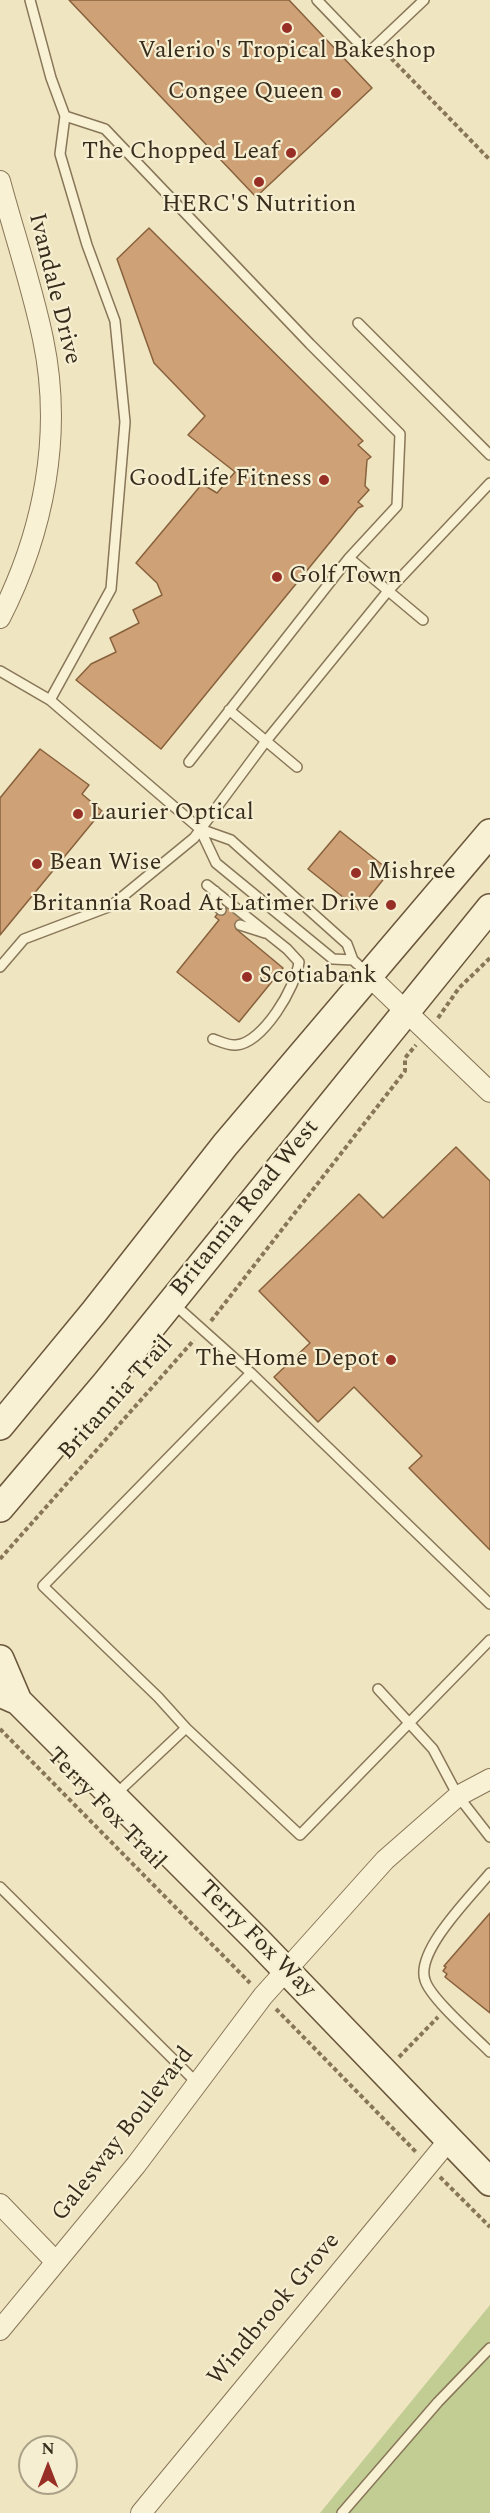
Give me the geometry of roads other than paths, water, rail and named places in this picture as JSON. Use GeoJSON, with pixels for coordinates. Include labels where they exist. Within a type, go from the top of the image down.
{"type":"FeatureCollection","features":[{"type":"Feature","properties":{"kind":"main road"},"geometry":{"type":"LineString","coordinates":[[0,1425],[94,1312],[361,968],[490,833]]}},
{"type":"Feature","properties":{"kind":"main road","name":"Britannia Road West"},"geometry":{"type":"LineString","coordinates":[[0,1508],[171,1302],[490,908]]}},
{"type":"Feature","properties":{"kind":"main road","name":"Terry Fox Way"},"geometry":{"type":"LineString","coordinates":[[0,1659],[9,1697],[114,1796],[287,1971],[490,2182]]}},
{"type":"Feature","properties":{"kind":"street","name":"Ivandale Drive"},"geometry":{"type":"LineString","coordinates":[[0,181],[43,339],[51,424],[44,498],[36,528],[12,594],[0,618]]}},
{"type":"Feature","properties":{"kind":"street"},"geometry":{"type":"LineString","coordinates":[[361,968],[490,1092]]}},
{"type":"Feature","properties":{"kind":"street","name":"Galesway Boulevard"},"geometry":{"type":"LineString","coordinates":[[0,2330],[198,2084],[263,1996],[386,1860],[458,1796],[490,1779]]}},
{"type":"Feature","properties":{"kind":"street","name":"Windbrook Grove"},"geometry":{"type":"LineString","coordinates":[[141,2513],[449,2140]]}},
{"type":"Feature","properties":{"kind":"street"},"geometry":{"type":"LineString","coordinates":[[0,2204],[56,2262]]}},
{"type":"Feature","properties":{"kind":"lane"},"geometry":{"type":"LineString","coordinates":[[30,0],[51,78],[65,116],[60,154],[87,245],[115,321],[125,422],[111,589],[50,700]]}},
{"type":"Feature","properties":{"kind":"lane"},"geometry":{"type":"LineString","coordinates":[[317,0],[368,53],[424,0]]}},
{"type":"Feature","properties":{"kind":"lane"},"geometry":{"type":"LineString","coordinates":[[65,116],[105,129],[310,344],[400,434],[397,506],[349,558],[189,762]]}},
{"type":"Feature","properties":{"kind":"lane"},"geometry":{"type":"LineString","coordinates":[[358,323],[490,455]]}},
{"type":"Feature","properties":{"kind":"lane"},"geometry":{"type":"LineString","coordinates":[[0,967],[24,939],[111,906],[194,838],[266,741],[388,591],[490,483]]}},
{"type":"Feature","properties":{"kind":"lane"},"geometry":{"type":"LineString","coordinates":[[349,558],[423,620]]}},
{"type":"Feature","properties":{"kind":"lane"},"geometry":{"type":"LineString","coordinates":[[0,671],[50,700],[200,829],[231,840],[347,944],[361,968]]}},
{"type":"Feature","properties":{"kind":"lane"},"geometry":{"type":"LineString","coordinates":[[230,710],[297,767]]}},
{"type":"Feature","properties":{"kind":"lane"},"geometry":{"type":"LineString","coordinates":[[200,829],[216,863],[333,959],[361,968]]}},
{"type":"Feature","properties":{"kind":"lane"},"geometry":{"type":"LineString","coordinates":[[213,1040],[235,1046],[254,1039],[290,992],[298,974],[299,962],[211,888],[214,904],[221,910]]}},
{"type":"Feature","properties":{"kind":"lane"},"geometry":{"type":"LineString","coordinates":[[240,925],[267,933]]}},
{"type":"Feature","properties":{"kind":"lane"},"geometry":{"type":"LineString","coordinates":[[171,1302],[251,1373],[490,1604]]}},
{"type":"Feature","properties":{"kind":"lane"},"geometry":{"type":"LineString","coordinates":[[251,1373],[43,1586],[158,1697],[186,1728],[300,1835],[490,1640]]}},
{"type":"Feature","properties":{"kind":"lane"},"geometry":{"type":"LineString","coordinates":[[378,1689],[433,1749],[458,1796],[490,1838]]}},
{"type":"Feature","properties":{"kind":"lane"},"geometry":{"type":"LineString","coordinates":[[114,1796],[186,1728]]}},
{"type":"Feature","properties":{"kind":"lane"},"geometry":{"type":"LineString","coordinates":[[490,1873],[441,1933],[424,1968],[424,1980],[447,2008],[490,2052]]}},
{"type":"Feature","properties":{"kind":"lane"},"geometry":{"type":"LineString","coordinates":[[0,1887],[198,2084]]}},
{"type":"Feature","properties":{"kind":"lane"},"geometry":{"type":"LineString","coordinates":[[342,2513],[438,2402],[490,2348]]}},
{"type":"Feature","properties":{"kind":"place","name":"Valerio's Tropical Bakeshop"},"geometry":{"type":"Point","coordinates":[287,28]}},
{"type":"Feature","properties":{"kind":"place","name":"Congee Queen"},"geometry":{"type":"Point","coordinates":[336,93]}},
{"type":"Feature","properties":{"kind":"place","name":"The Chopped Leaf"},"geometry":{"type":"Point","coordinates":[291,153]}},
{"type":"Feature","properties":{"kind":"place","name":"HERC'S Nutrition"},"geometry":{"type":"Point","coordinates":[259,182]}},
{"type":"Feature","properties":{"kind":"place","name":"GoodLife Fitness"},"geometry":{"type":"Point","coordinates":[324,480]}},
{"type":"Feature","properties":{"kind":"place","name":"Golf Town"},"geometry":{"type":"Point","coordinates":[277,577]}},
{"type":"Feature","properties":{"kind":"place","name":"Laurier Optical"},"geometry":{"type":"Point","coordinates":[78,814]}},
{"type":"Feature","properties":{"kind":"place","name":"Bean Wise"},"geometry":{"type":"Point","coordinates":[37,864]}},
{"type":"Feature","properties":{"kind":"place","name":"Mishree"},"geometry":{"type":"Point","coordinates":[356,873]}},
{"type":"Feature","properties":{"kind":"place","name":"Britannia Road At Latimer Drive"},"geometry":{"type":"Point","coordinates":[391,905]}},
{"type":"Feature","properties":{"kind":"place","name":"Scotiabank"},"geometry":{"type":"Point","coordinates":[247,977]}},
{"type":"Feature","properties":{"kind":"place","name":"The Home Depot"},"geometry":{"type":"Point","coordinates":[391,1360]}}]}
